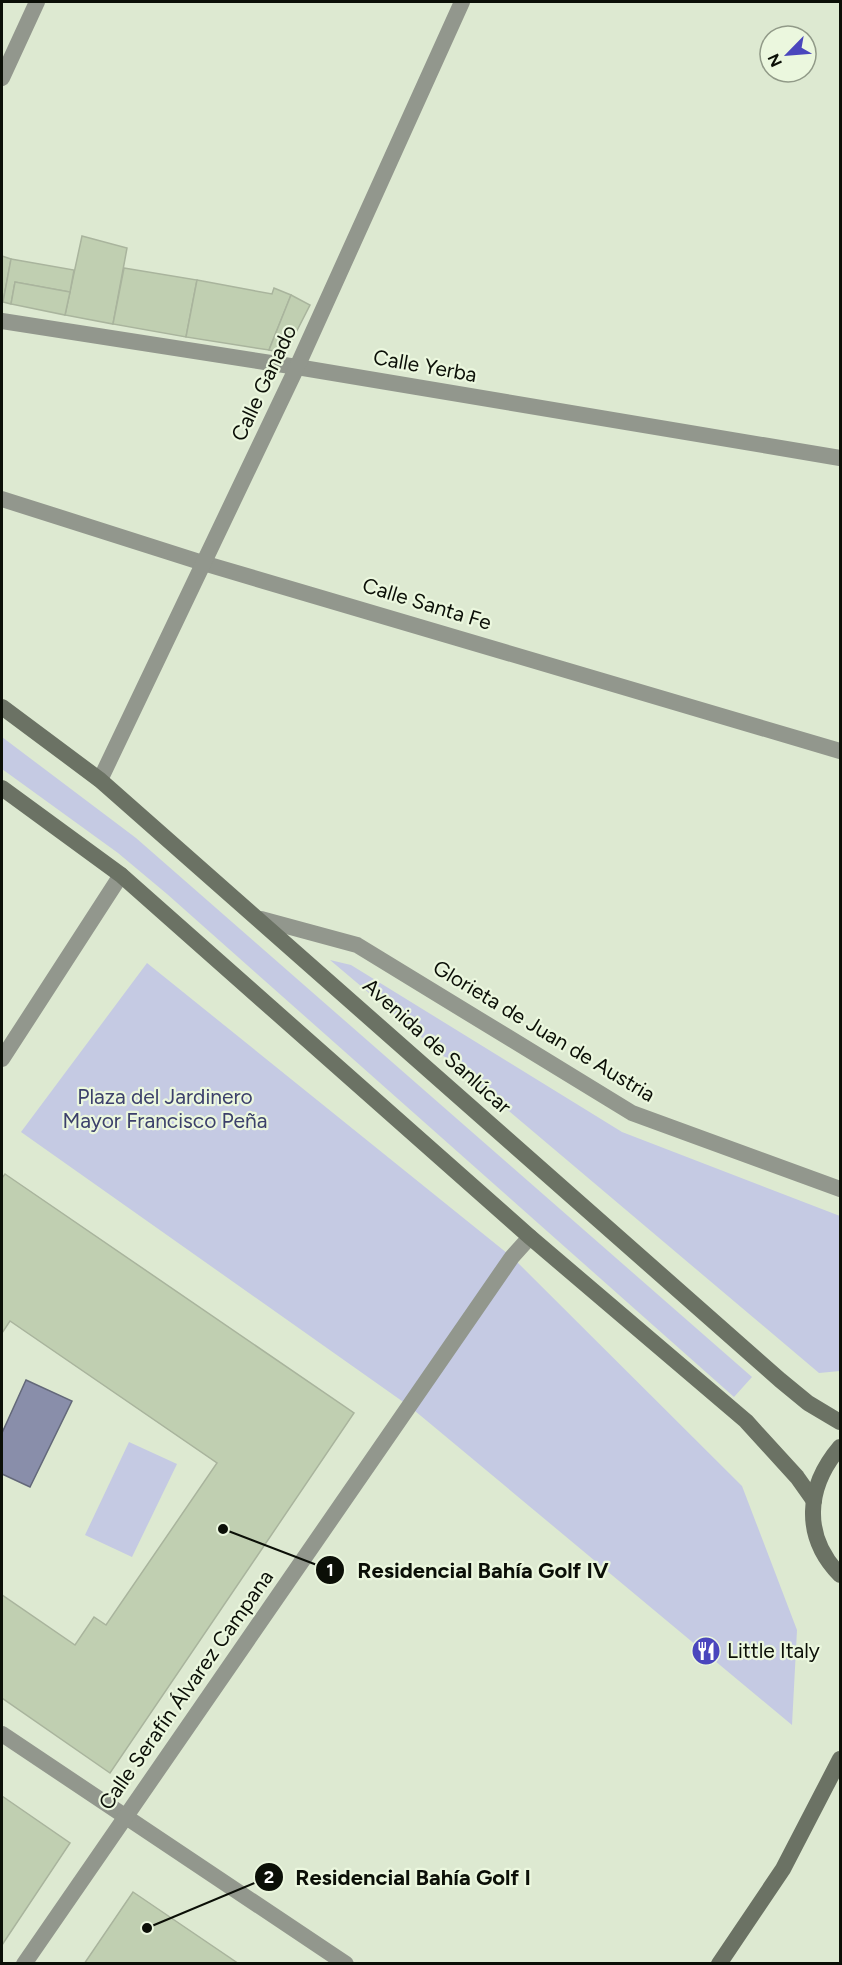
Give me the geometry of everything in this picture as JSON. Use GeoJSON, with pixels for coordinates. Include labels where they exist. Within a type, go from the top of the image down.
{"type":"FeatureCollection","features":[{"type":"Feature","properties":{"kind":"main road","name":"Avenida de Sanlúcar"},"geometry":{"type":"LineString","coordinates":[[2,706],[100,780],[780,1380],[808,1403],[840,1422]]}},
{"type":"Feature","properties":{"kind":"main road"},"geometry":{"type":"LineString","coordinates":[[2,788],[121,874],[530,1237],[746,1420],[814,1501]]}},
{"type":"Feature","properties":{"kind":"main road"},"geometry":{"type":"LineString","coordinates":[[840,1447],[827,1463],[817,1484],[814,1501],[815,1531],[836,1571],[840,1589]]}},
{"type":"Feature","properties":{"kind":"main road"},"geometry":{"type":"LineString","coordinates":[[719,1964],[783,1869],[840,1759]]}},
{"type":"Feature","properties":{"kind":"street"},"geometry":{"type":"LineString","coordinates":[[2,78],[37,2]]}},
{"type":"Feature","properties":{"kind":"street","name":"Calle Ganado"},"geometry":{"type":"LineString","coordinates":[[100,780],[297,367],[462,2]]}},
{"type":"Feature","properties":{"kind":"street","name":"Calle Yerba"},"geometry":{"type":"LineString","coordinates":[[2,321],[297,367],[840,458]]}},
{"type":"Feature","properties":{"kind":"street","name":"Calle Santa Fe"},"geometry":{"type":"LineString","coordinates":[[2,499],[203,562],[840,751]]}},
{"type":"Feature","properties":{"kind":"street"},"geometry":{"type":"LineString","coordinates":[[2,1059],[121,874]]}},
{"type":"Feature","properties":{"kind":"street","name":"Glorieta de Juan de Austria"},"geometry":{"type":"LineString","coordinates":[[261,920],[357,945],[632,1113],[840,1189]]}},
{"type":"Feature","properties":{"kind":"street","name":"Calle Serafín Álvarez Campana"},"geometry":{"type":"LineString","coordinates":[[24,1964],[512,1257],[530,1237]]}},
{"type":"Feature","properties":{"kind":"street"},"geometry":{"type":"LineString","coordinates":[[2,1734],[346,1964]]}},
{"type":"Feature","properties":{"kind":"green space"},"geometry":{"type":"Polygon","coordinates":[[[2,737],[136,838],[752,1377],[734,1397],[167,894],[118,853],[2,769],[2,737]]]}},
{"type":"Feature","properties":{"kind":"green space"},"geometry":{"type":"Polygon","coordinates":[[[330,960],[351,965],[622,1132],[840,1216],[840,1371],[819,1373],[330,960]]]}},
{"type":"Feature","properties":{"kind":"green space","name":"Plaza del Jardinero Mayor Francisco Peña"},"geometry":{"type":"Polygon","coordinates":[[[147,963],[512,1257],[742,1486],[797,1630],[792,1725],[409,1406],[21,1132],[147,963]]]}},
{"type":"Feature","properties":{"kind":"green space"},"geometry":{"type":"Polygon","coordinates":[[[129,1442],[177,1464],[132,1557],[85,1535],[129,1442]]]}},
{"type":"Feature","properties":{"kind":"shaded area"},"geometry":{"type":"Polygon","coordinates":[[[26,1380],[72,1401],[30,1487],[2,1474],[2,1433],[26,1380]]]}},
{"type":"Feature","properties":{"kind":"building"},"geometry":{"type":"Polygon","coordinates":[[[82,236],[127,248],[113,324],[65,315],[82,236]]]}},
{"type":"Feature","properties":{"kind":"building"},"geometry":{"type":"Polygon","coordinates":[[[2,256],[11,259],[3,302],[2,302],[2,256]]]}},
{"type":"Feature","properties":{"kind":"building"},"geometry":{"type":"Polygon","coordinates":[[[11,259],[74,270],[70,292],[15,282],[11,304],[3,302],[11,259]]]}},
{"type":"Feature","properties":{"kind":"building"},"geometry":{"type":"Polygon","coordinates":[[[124,268],[197,280],[186,337],[113,324],[124,268]]]}},
{"type":"Feature","properties":{"kind":"building"},"geometry":{"type":"Polygon","coordinates":[[[197,280],[272,294],[274,288],[291,295],[269,350],[186,337],[197,280]]]}},
{"type":"Feature","properties":{"kind":"building"},"geometry":{"type":"Polygon","coordinates":[[[15,282],[70,292],[65,315],[11,304],[15,282]]]}},
{"type":"Feature","properties":{"kind":"building"},"geometry":{"type":"Polygon","coordinates":[[[291,295],[310,305],[285,354],[269,350],[291,295]]]}},
{"type":"Feature","properties":{"kind":"building"},"geometry":{"type":"Polygon","coordinates":[[[5,1174],[354,1413],[110,1773],[2,1698],[2,1595],[75,1645],[94,1617],[106,1625],[217,1463],[10,1321],[2,1333],[2,1178],[5,1174]]]}},
{"type":"Feature","properties":{"kind":"building"},"geometry":{"type":"Polygon","coordinates":[[[2,1796],[70,1843],[2,1945],[2,1796]]]}},
{"type":"Feature","properties":{"kind":"building"},"geometry":{"type":"Polygon","coordinates":[[[133,1892],[239,1964],[84,1964],[133,1892]]]}},
{"type":"Feature","properties":{"kind":"place","name":"Residencial Bahía Golf IV"},"geometry":{"type":"Point","coordinates":[223,1529]}},
{"type":"Feature","properties":{"kind":"place","name":"Little Italy"},"geometry":{"type":"Point","coordinates":[706,1651]}},
{"type":"Feature","properties":{"kind":"place","name":"Residencial Bahía Golf I"},"geometry":{"type":"Point","coordinates":[147,1928]}}]}
